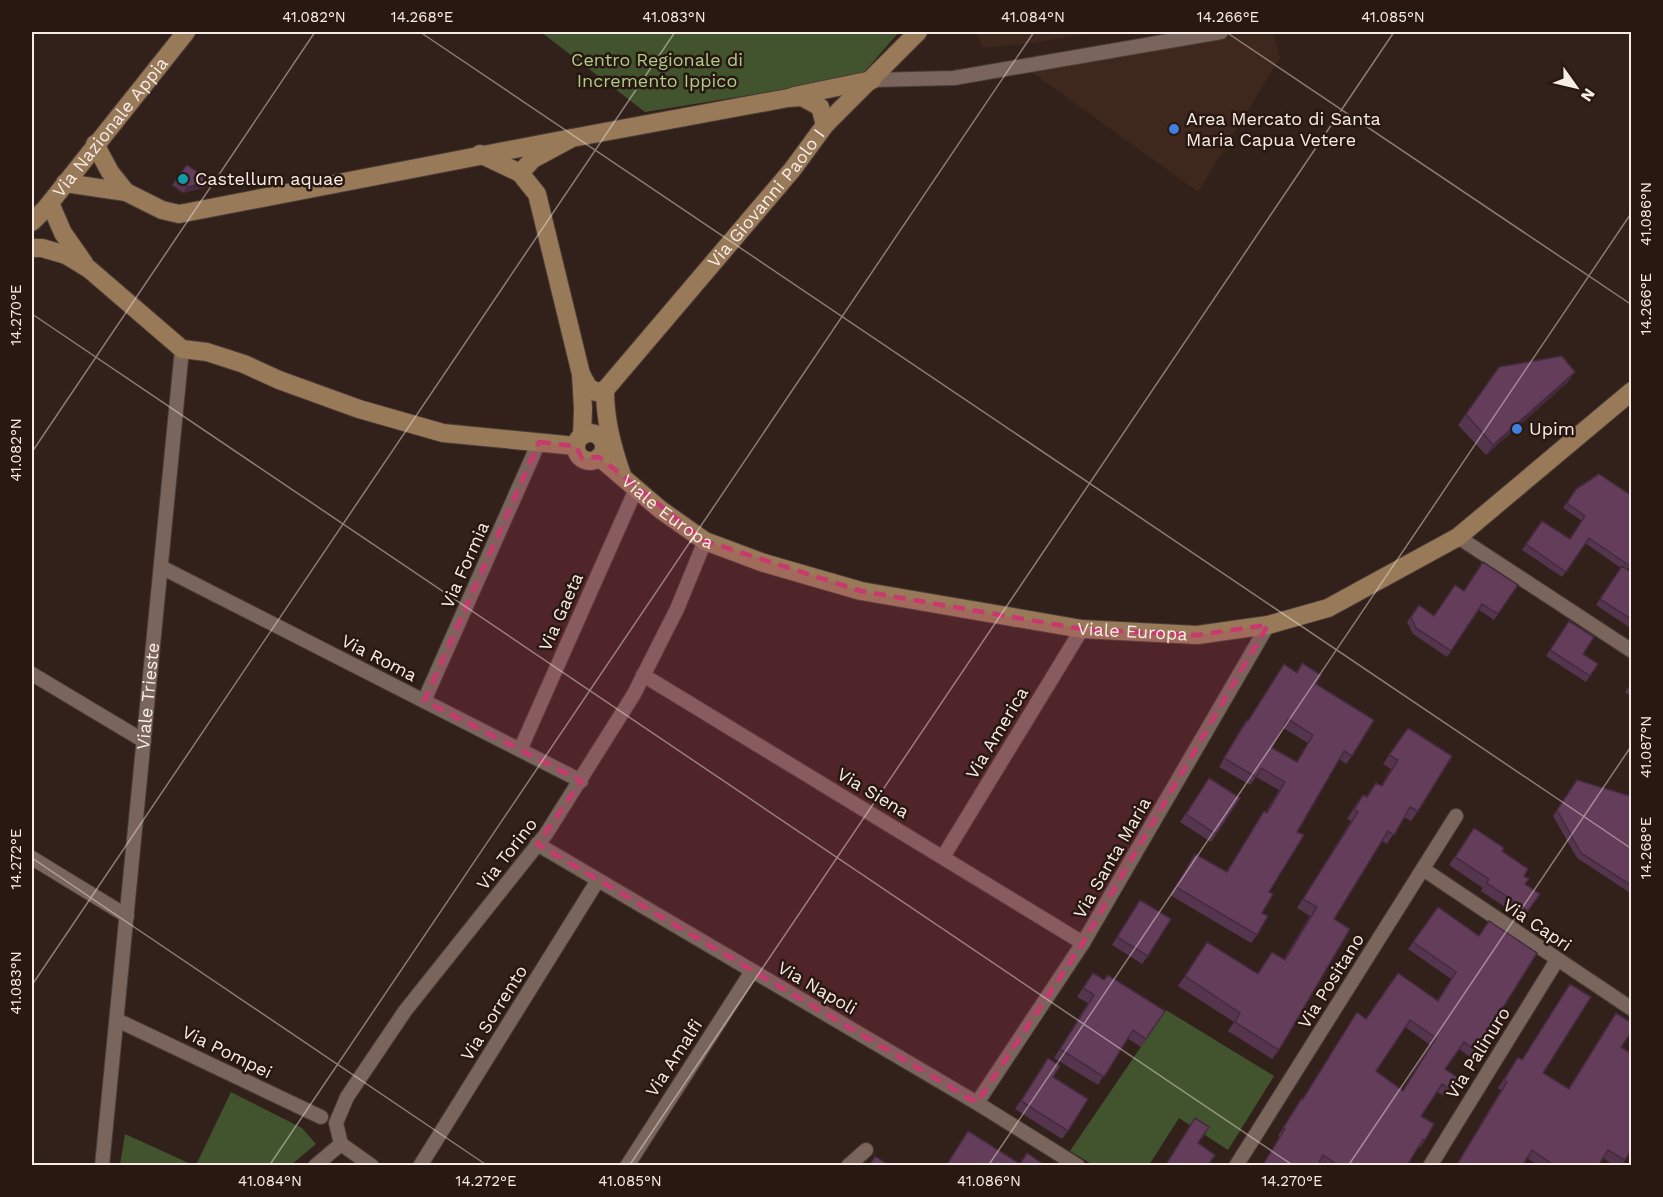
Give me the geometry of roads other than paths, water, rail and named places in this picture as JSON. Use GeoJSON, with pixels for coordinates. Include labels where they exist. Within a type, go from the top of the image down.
{"type":"FeatureCollection","features":[{"type":"Feature","properties":{"kind":"street","name":"Via Nazionale Appia"},"geometry":{"type":"LineString","coordinates":[[32,222],[50,203],[186,32]]}},
{"type":"Feature","properties":{"kind":"street"},"geometry":{"type":"LineString","coordinates":[[825,125],[918,32]]}},
{"type":"Feature","properties":{"kind":"street"},"geometry":{"type":"LineString","coordinates":[[788,98],[872,80],[954,78],[1221,32]]}},
{"type":"Feature","properties":{"kind":"street","name":"Via Giovanni Paolo I"},"geometry":{"type":"LineString","coordinates":[[520,173],[533,159],[572,138],[788,98],[802,97],[820,107],[825,125],[792,170],[605,390]]}},
{"type":"Feature","properties":{"kind":"street"},"geometry":{"type":"LineString","coordinates":[[65,183],[126,192],[162,210],[179,214],[572,138]]}},
{"type":"Feature","properties":{"kind":"street"},"geometry":{"type":"LineString","coordinates":[[95,144],[110,172],[126,192]]}},
{"type":"Feature","properties":{"kind":"street"},"geometry":{"type":"LineString","coordinates":[[32,248],[66,255],[89,269],[182,349],[207,352],[244,364],[279,380],[359,409],[442,434],[538,442],[579,441],[583,410],[581,374],[537,194],[520,173],[480,154]]}},
{"type":"Feature","properties":{"kind":"street"},"geometry":{"type":"LineString","coordinates":[[50,203],[63,234],[89,269]]}},
{"type":"Feature","properties":{"kind":"street","name":"Viale Trieste"},"geometry":{"type":"LineString","coordinates":[[102,1166],[182,349]]}},
{"type":"Feature","properties":{"kind":"street"},"geometry":{"type":"LineString","coordinates":[[581,374],[588,387],[596,392],[605,390],[605,414],[611,442],[622,474]]}},
{"type":"Feature","properties":{"kind":"street","name":"Viale Europa"},"geometry":{"type":"LineString","coordinates":[[579,441],[586,434],[595,434],[602,440],[603,449],[599,457],[622,474],[661,510],[705,541],[764,562],[861,591],[1082,629],[1197,635],[1268,625],[1328,608],[1458,537],[1632,391]]}},
{"type":"Feature","properties":{"kind":"street","name":"Via Formia"},"geometry":{"type":"LineString","coordinates":[[424,701],[538,442]]}},
{"type":"Feature","properties":{"kind":"street","name":"Via Gaeta"},"geometry":{"type":"LineString","coordinates":[[520,750],[636,489]]}},
{"type":"Feature","properties":{"kind":"street"},"geometry":{"type":"LineString","coordinates":[[1458,537],[1632,651]]}},
{"type":"Feature","properties":{"kind":"street","name":"Via Torino"},"geometry":{"type":"LineString","coordinates":[[340,1144],[336,1123],[354,1088],[405,1011],[546,834],[581,781],[643,675],[677,609],[705,541]]}},
{"type":"Feature","properties":{"kind":"street","name":"Via Roma"},"geometry":{"type":"LineString","coordinates":[[161,567],[581,781]]}},
{"type":"Feature","properties":{"kind":"street","name":"Via Santa Maria"},"geometry":{"type":"LineString","coordinates":[[977,1103],[1083,943],[1268,625]]}},
{"type":"Feature","properties":{"kind":"street","name":"Via America"},"geometry":{"type":"LineString","coordinates":[[943,857],[1082,629]]}},
{"type":"Feature","properties":{"kind":"street"},"geometry":{"type":"LineString","coordinates":[[32,674],[144,741]]}},
{"type":"Feature","properties":{"kind":"street","name":"Via Siena"},"geometry":{"type":"LineString","coordinates":[[643,675],[1083,943]]}},
{"type":"Feature","properties":{"kind":"street","name":"Via Positano"},"geometry":{"type":"LineString","coordinates":[[1236,1166],[1456,816]]}},
{"type":"Feature","properties":{"kind":"street","name":"Via Napoli"},"geometry":{"type":"LineString","coordinates":[[537,844],[977,1103],[1078,1166]]}},
{"type":"Feature","properties":{"kind":"street"},"geometry":{"type":"LineString","coordinates":[[32,858],[127,916]]}},
{"type":"Feature","properties":{"kind":"street","name":"Via Capri"},"geometry":{"type":"LineString","coordinates":[[1423,869],[1632,1009]]}},
{"type":"Feature","properties":{"kind":"street","name":"Via Sorrento"},"geometry":{"type":"LineString","coordinates":[[420,1166],[598,880]]}},
{"type":"Feature","properties":{"kind":"street","name":"Via Palinuro"},"geometry":{"type":"LineString","coordinates":[[1430,1166],[1557,960]]}},
{"type":"Feature","properties":{"kind":"street","name":"Via Amalfi"},"geometry":{"type":"LineString","coordinates":[[627,1166],[752,971]]}},
{"type":"Feature","properties":{"kind":"street","name":"Via Pompei"},"geometry":{"type":"LineString","coordinates":[[117,1020],[321,1117]]}},
{"type":"Feature","properties":{"kind":"street"},"geometry":{"type":"LineString","coordinates":[[315,1166],[340,1144],[353,1160],[372,1166]]}},
{"type":"Feature","properties":{"kind":"street"},"geometry":{"type":"LineString","coordinates":[[848,1166],[866,1150]]}},
{"type":"Feature","properties":{"kind":"place","name":"Area Mercato di Santa Maria Capua Vetere"},"geometry":{"type":"Point","coordinates":[1174,129]}},
{"type":"Feature","properties":{"kind":"place","name":"Castellum aquae"},"geometry":{"type":"Point","coordinates":[183,179]}},
{"type":"Feature","properties":{"kind":"place","name":"Upim"},"geometry":{"type":"Point","coordinates":[1517,429]}},
{"type":"Feature","properties":{"kind":"park label","name":"Centro Regionale di Incremento Ippico"},"geometry":{"type":"Point","coordinates":[657,70]}}]}
